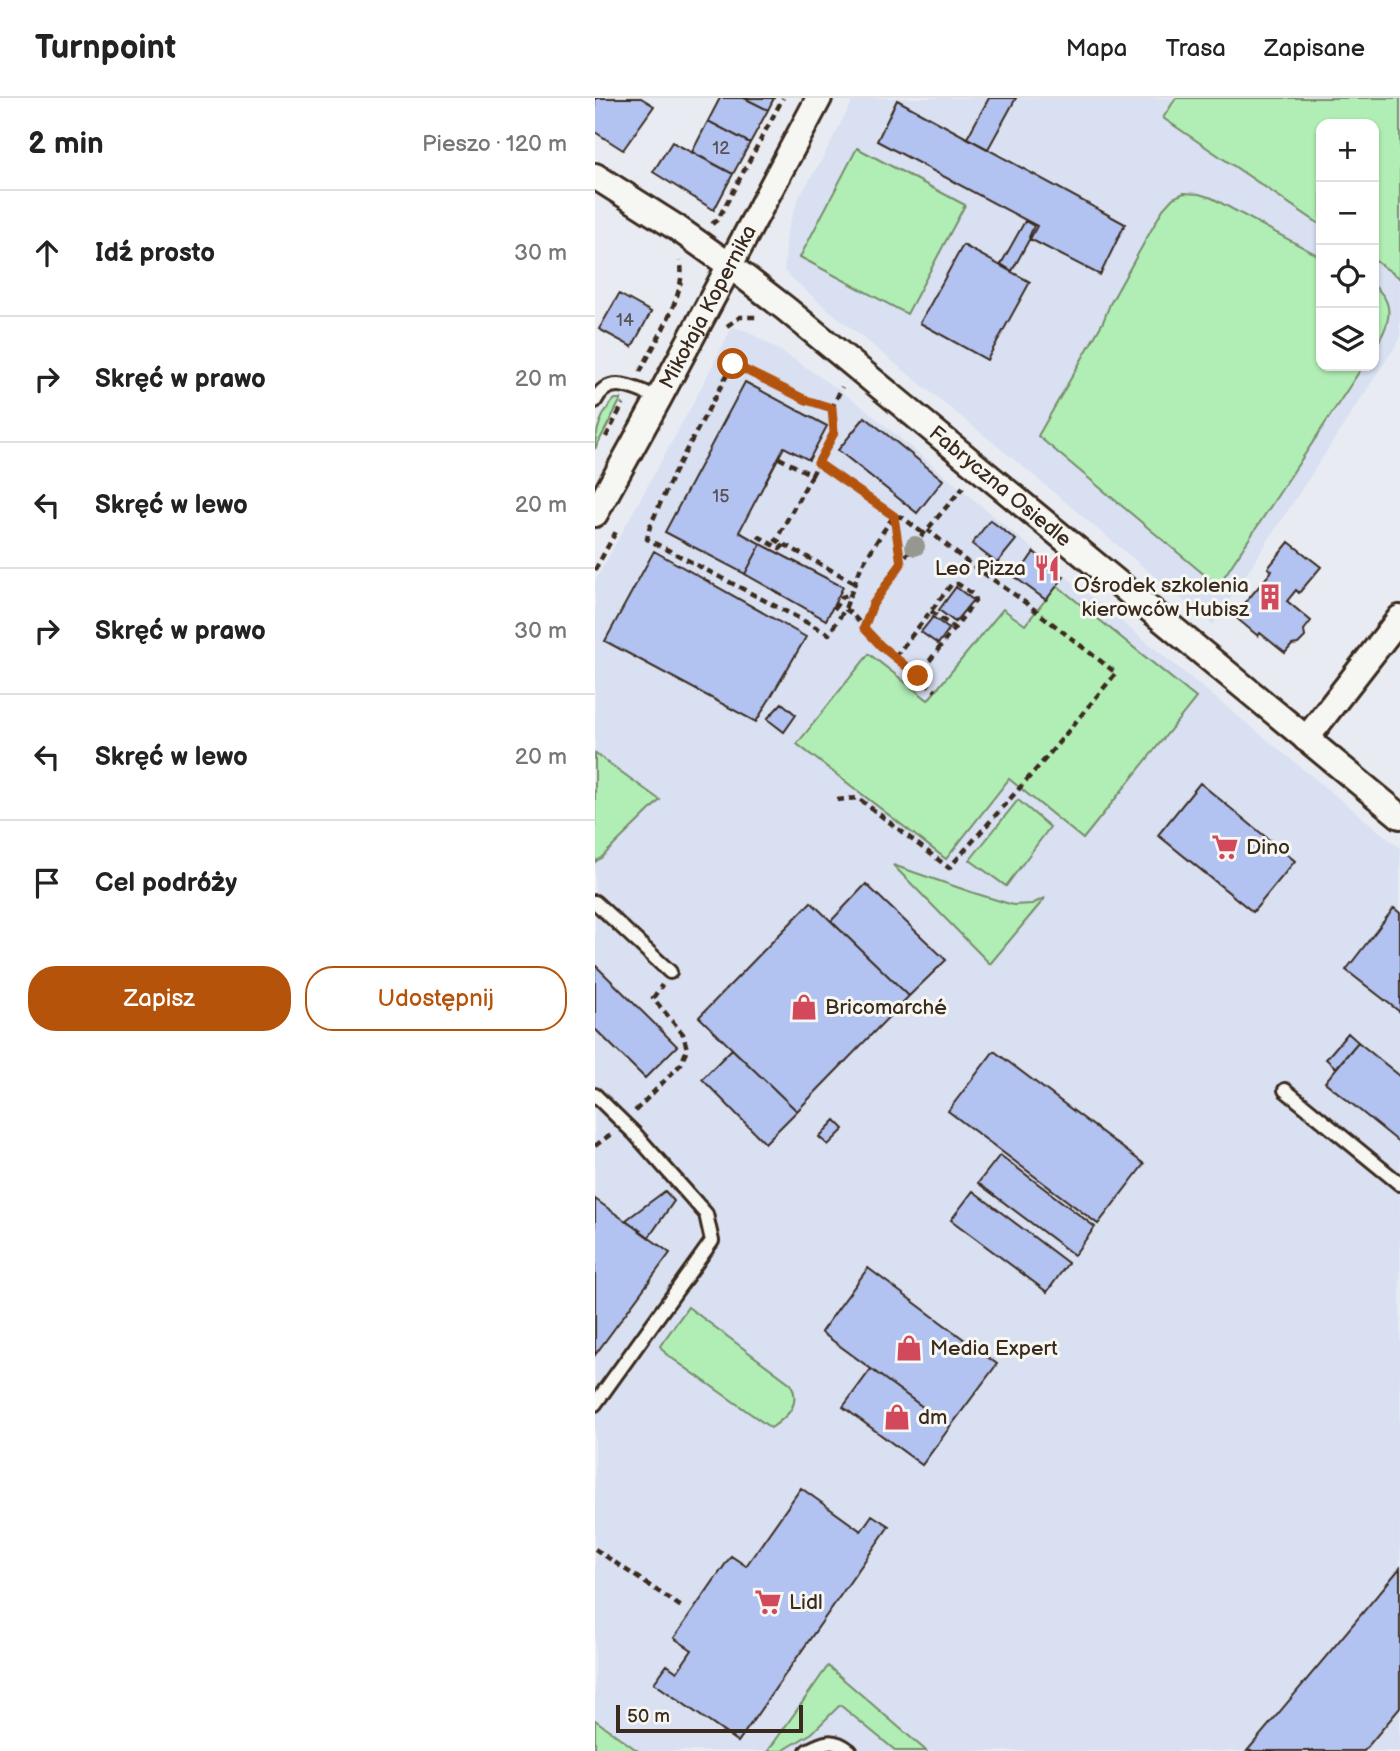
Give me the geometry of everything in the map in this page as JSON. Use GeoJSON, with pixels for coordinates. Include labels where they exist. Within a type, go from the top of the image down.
{"type":"FeatureCollection","features":[{"type":"Feature","properties":{"kind":"street","name":"Mikołaja Kopernika"},"geometry":{"type":"LineString","coordinates":[[595,514],[819,98]]}},
{"type":"Feature","properties":{"kind":"street","name":"Fabryczna Osiedle"},"geometry":{"type":"LineString","coordinates":[[595,176],[677,228],[786,309],[1400,816]]}},
{"type":"Feature","properties":{"kind":"street"},"geometry":{"type":"LineString","coordinates":[[1306,740],[1400,618]]}},
{"type":"Feature","properties":{"kind":"lane"},"geometry":{"type":"LineString","coordinates":[[595,401],[603,388],[609,385],[618,385],[659,398]]}},
{"type":"Feature","properties":{"kind":"lane"},"geometry":{"type":"LineString","coordinates":[[595,902],[670,972]]}},
{"type":"Feature","properties":{"kind":"lane"},"geometry":{"type":"LineString","coordinates":[[1285,1090],[1400,1184]]}},
{"type":"Feature","properties":{"kind":"lane"},"geometry":{"type":"LineString","coordinates":[[595,1095],[625,1123],[706,1214],[712,1241],[595,1404]]}},
{"type":"Feature","properties":{"kind":"lane"},"geometry":{"type":"LineString","coordinates":[[807,1751],[828,1742],[838,1743],[850,1751]]}},
{"type":"Feature","properties":{"kind":"path"},"geometry":{"type":"LineString","coordinates":[[709,223],[714,224],[718,219],[783,98]]}},
{"type":"Feature","properties":{"kind":"path"},"geometry":{"type":"LineString","coordinates":[[668,317],[681,281],[682,268],[677,255]]}},
{"type":"Feature","properties":{"kind":"path"},"geometry":{"type":"LineString","coordinates":[[724,330],[730,322],[740,317],[754,316],[765,323]]}},
{"type":"Feature","properties":{"kind":"path"},"geometry":{"type":"LineString","coordinates":[[832,408],[806,400],[733,364],[674,473],[647,538],[829,634],[845,609],[861,567],[894,516]]}},
{"type":"Feature","properties":{"kind":"path"},"geometry":{"type":"LineString","coordinates":[[844,383],[832,408],[834,433],[776,540],[855,583]]}},
{"type":"Feature","properties":{"kind":"path"},"geometry":{"type":"LineString","coordinates":[[779,457],[812,475]]}},
{"type":"Feature","properties":{"kind":"path"},"geometry":{"type":"LineString","coordinates":[[818,463],[894,516],[902,517],[926,532],[1018,597],[1116,673],[1046,758],[949,868],[858,798],[837,800]]}},
{"type":"Feature","properties":{"kind":"path"},"geometry":{"type":"LineString","coordinates":[[864,628],[873,604],[901,564],[963,487]]}},
{"type":"Feature","properties":{"kind":"path"},"geometry":{"type":"LineString","coordinates":[[894,516],[901,564]]}},
{"type":"Feature","properties":{"kind":"path"},"geometry":{"type":"LineString","coordinates":[[758,536],[780,549],[784,545]]}},
{"type":"Feature","properties":{"kind":"path"},"geometry":{"type":"LineString","coordinates":[[895,657],[951,585],[958,584],[974,595],[975,601],[918,676]]}},
{"type":"Feature","properties":{"kind":"path"},"geometry":{"type":"LineString","coordinates":[[834,609],[842,597],[850,595]]}},
{"type":"Feature","properties":{"kind":"path"},"geometry":{"type":"LineString","coordinates":[[845,609],[881,646],[936,691]]}},
{"type":"Feature","properties":{"kind":"path"},"geometry":{"type":"LineString","coordinates":[[931,611],[955,629]]}},
{"type":"Feature","properties":{"kind":"path"},"geometry":{"type":"LineString","coordinates":[[595,1146],[625,1123],[681,1063],[687,1049],[683,1034],[653,998],[670,972]]}},
{"type":"Feature","properties":{"kind":"path"},"geometry":{"type":"LineString","coordinates":[[595,1549],[683,1608]]}},
{"type":"Feature","properties":{"kind":"shaded area"},"geometry":{"type":"Polygon","coordinates":[[[854,98],[1400,98],[1400,339],[1213,625],[784,271],[787,231],[799,197],[854,98]]]}},
{"type":"Feature","properties":{"kind":"shaded area"},"geometry":{"type":"Polygon","coordinates":[[[732,327],[747,331],[797,361],[859,404],[1400,848],[1400,1751],[595,1751],[595,581],[732,327]],[[895,866],[990,964],[1043,899],[1032,904],[1013,905],[895,866]]]}},
{"type":"Feature","properties":{"kind":"green space"},"geometry":{"type":"Polygon","coordinates":[[[1176,98],[1400,98],[1400,278],[1379,263],[1379,119],[1316,119],[1316,222],[1163,118],[1176,98]]]}},
{"type":"Feature","properties":{"kind":"green space"},"geometry":{"type":"Polygon","coordinates":[[[857,148],[965,205],[907,314],[800,257],[857,148]]]}},
{"type":"Feature","properties":{"kind":"green space"},"geometry":{"type":"Polygon","coordinates":[[[1184,193],[1212,198],[1316,254],[1316,371],[1360,371],[1218,586],[1038,436],[1163,209],[1173,198],[1184,193]]]}},
{"type":"Feature","properties":{"kind":"green space"},"geometry":{"type":"Polygon","coordinates":[[[1379,291],[1388,309],[1379,340],[1379,291]]]}},
{"type":"Feature","properties":{"kind":"green space"},"geometry":{"type":"Polygon","coordinates":[[[615,399],[621,399],[595,449],[600,422],[615,399]]]}},
{"type":"Feature","properties":{"kind":"green space"},"geometry":{"type":"Polygon","coordinates":[[[1056,587],[1196,698],[1083,839],[1009,779],[946,859],[797,744],[869,654],[928,700],[1003,609],[1025,625],[1056,587]]]}},
{"type":"Feature","properties":{"kind":"green space"},"geometry":{"type":"Polygon","coordinates":[[[595,753],[660,800],[595,862],[595,753]]]}},
{"type":"Feature","properties":{"kind":"green space"},"geometry":{"type":"Polygon","coordinates":[[[1018,800],[1050,827],[1006,886],[970,860],[1018,800]]]}},
{"type":"Feature","properties":{"kind":"green space"},"geometry":{"type":"Polygon","coordinates":[[[893,865],[1013,905],[1032,904],[1045,898],[990,964],[893,865]]]}},
{"type":"Feature","properties":{"kind":"green space"},"geometry":{"type":"Polygon","coordinates":[[[688,1307],[791,1384],[794,1404],[783,1419],[771,1428],[666,1354],[660,1346],[688,1307]]]}},
{"type":"Feature","properties":{"kind":"green space"},"geometry":{"type":"Polygon","coordinates":[[[828,1666],[926,1751],[896,1751],[840,1705],[812,1733],[782,1751],[768,1751],[828,1666]]]}},
{"type":"Feature","properties":{"kind":"green space"},"geometry":{"type":"Polygon","coordinates":[[[595,1720],[638,1751],[595,1751],[595,1720]]]}},
{"type":"Feature","properties":{"kind":"building"},"geometry":{"type":"Polygon","coordinates":[[[595,98],[641,98],[654,106],[623,150],[595,132],[595,98]]]}},
{"type":"Feature","properties":{"kind":"building"},"geometry":{"type":"Polygon","coordinates":[[[720,98],[744,98],[768,110],[750,143],[708,121],[720,98]]]}},
{"type":"Feature","properties":{"kind":"building"},"geometry":{"type":"Polygon","coordinates":[[[744,98],[774,98],[768,110],[744,98]]]}},
{"type":"Feature","properties":{"kind":"building"},"geometry":{"type":"Polygon","coordinates":[[[989,98],[1016,98],[988,149],[967,138],[989,98]]]}},
{"type":"Feature","properties":{"kind":"building"},"geometry":{"type":"Polygon","coordinates":[[[897,100],[1125,224],[1100,275],[1030,239],[1037,226],[877,141],[897,100]]]}},
{"type":"Feature","properties":{"kind":"building"},"geometry":{"type":"Polygon","coordinates":[[[708,121],[750,143],[733,174],[692,152],[708,121]]]}},
{"type":"Feature","properties":{"kind":"building"},"geometry":{"type":"Polygon","coordinates":[[[672,142],[733,174],[714,210],[653,172],[672,142]]]}},
{"type":"Feature","properties":{"kind":"building"},"geometry":{"type":"Polygon","coordinates":[[[1025,221],[1034,226],[1012,271],[1001,264],[1025,221]]]}},
{"type":"Feature","properties":{"kind":"building"},"geometry":{"type":"Polygon","coordinates":[[[963,245],[1030,282],[987,360],[920,323],[963,245]]]}},
{"type":"Feature","properties":{"kind":"building"},"geometry":{"type":"Polygon","coordinates":[[[619,294],[651,312],[632,347],[599,329],[619,294]]]}},
{"type":"Feature","properties":{"kind":"building"},"geometry":{"type":"Polygon","coordinates":[[[745,382],[827,426],[809,460],[784,447],[739,532],[761,544],[745,574],[665,532],[745,382]]]}},
{"type":"Feature","properties":{"kind":"building"},"geometry":{"type":"Polygon","coordinates":[[[865,417],[943,480],[917,513],[838,450],[865,417]]]}},
{"type":"Feature","properties":{"kind":"building"},"geometry":{"type":"Polygon","coordinates":[[[990,520],[1016,540],[997,563],[972,544],[990,520]]]}},
{"type":"Feature","properties":{"kind":"building","name":"Ośrodek szkolenia kierowców Hubisz"},"geometry":{"type":"Polygon","coordinates":[[[1289,542],[1321,567],[1299,593],[1296,590],[1287,601],[1311,621],[1304,630],[1305,637],[1285,653],[1234,616],[1272,571],[1268,568],[1289,542]]]}},
{"type":"Feature","properties":{"kind":"building"},"geometry":{"type":"Polygon","coordinates":[[[761,544],[843,587],[826,620],[745,574],[761,544]]]}},
{"type":"Feature","properties":{"kind":"building"},"geometry":{"type":"Polygon","coordinates":[[[654,551],[806,637],[756,722],[605,641],[654,551]]]}},
{"type":"Feature","properties":{"kind":"building"},"geometry":{"type":"Polygon","coordinates":[[[1034,552],[1064,577],[1046,600],[1016,578],[1034,552]]]}},
{"type":"Feature","properties":{"kind":"building"},"geometry":{"type":"Polygon","coordinates":[[[956,587],[973,600],[955,622],[939,610],[956,587]]]}},
{"type":"Feature","properties":{"kind":"building"},"geometry":{"type":"Polygon","coordinates":[[[933,617],[949,629],[938,644],[921,632],[933,617]]]}},
{"type":"Feature","properties":{"kind":"building"},"geometry":{"type":"Polygon","coordinates":[[[782,703],[796,715],[784,732],[767,719],[782,703]]]}},
{"type":"Feature","properties":{"kind":"building","name":"Dino"},"geometry":{"type":"Polygon","coordinates":[[[1200,783],[1295,861],[1253,912],[1158,835],[1200,783]]]}},
{"type":"Feature","properties":{"kind":"building"},"geometry":{"type":"Polygon","coordinates":[[[866,884],[946,960],[909,996],[831,921],[866,884]]]}},
{"type":"Feature","properties":{"kind":"building","name":"Bricomarché"},"geometry":{"type":"Polygon","coordinates":[[[811,902],[909,996],[797,1111],[699,1017],[811,902]]]}},
{"type":"Feature","properties":{"kind":"building"},"geometry":{"type":"Polygon","coordinates":[[[1394,908],[1400,913],[1400,1012],[1346,970],[1394,908]]]}},
{"type":"Feature","properties":{"kind":"building"},"geometry":{"type":"Polygon","coordinates":[[[595,965],[677,1046],[645,1078],[595,1029],[595,965]]]}},
{"type":"Feature","properties":{"kind":"building"},"geometry":{"type":"Polygon","coordinates":[[[1348,1033],[1358,1042],[1336,1068],[1326,1059],[1348,1033]]]}},
{"type":"Feature","properties":{"kind":"building"},"geometry":{"type":"Polygon","coordinates":[[[1358,1042],[1400,1076],[1400,1143],[1325,1082],[1358,1042]]]}},
{"type":"Feature","properties":{"kind":"building"},"geometry":{"type":"Polygon","coordinates":[[[732,1049],[797,1111],[765,1143],[702,1079],[732,1049]]]}},
{"type":"Feature","properties":{"kind":"building"},"geometry":{"type":"Polygon","coordinates":[[[994,1051],[1144,1164],[1098,1224],[948,1111],[994,1051]]]}},
{"type":"Feature","properties":{"kind":"building"},"geometry":{"type":"Polygon","coordinates":[[[835,1120],[844,1129],[828,1145],[819,1137],[835,1120]]]}},
{"type":"Feature","properties":{"kind":"building"},"geometry":{"type":"Polygon","coordinates":[[[1000,1155],[1095,1227],[1074,1255],[978,1183],[1000,1155]]]}},
{"type":"Feature","properties":{"kind":"building"},"geometry":{"type":"Polygon","coordinates":[[[665,1191],[674,1201],[649,1237],[626,1220],[665,1191]]]}},
{"type":"Feature","properties":{"kind":"building"},"geometry":{"type":"Polygon","coordinates":[[[973,1191],[1068,1263],[1047,1292],[951,1220],[973,1191]]]}},
{"type":"Feature","properties":{"kind":"building"},"geometry":{"type":"Polygon","coordinates":[[[595,1199],[670,1253],[595,1355],[595,1199]]]}},
{"type":"Feature","properties":{"kind":"building","name":"Media Expert"},"geometry":{"type":"Polygon","coordinates":[[[868,1268],[997,1364],[950,1427],[821,1332],[868,1268]]]}},
{"type":"Feature","properties":{"kind":"building","name":"dm"},"geometry":{"type":"Polygon","coordinates":[[[871,1369],[950,1427],[922,1465],[843,1407],[871,1369]]]}},
{"type":"Feature","properties":{"kind":"building","name":"Lidl"},"geometry":{"type":"Polygon","coordinates":[[[801,1488],[861,1531],[872,1515],[889,1526],[738,1742],[654,1683],[667,1665],[677,1672],[692,1650],[674,1638],[731,1556],[746,1566],[801,1488]]]}},
{"type":"Feature","properties":{"kind":"building"},"geometry":{"type":"Polygon","coordinates":[[[1400,1568],[1400,1708],[1364,1751],[1247,1751],[1400,1568]]]}},
{"type":"Feature","properties":{"kind":"place","name":"Leo Pizza"},"geometry":{"type":"Point","coordinates":[1047,568]}},
{"type":"Feature","properties":{"kind":"place","name":"Ośrodek szkolenia kierowców Hubisz"},"geometry":{"type":"Point","coordinates":[1270,597]}},
{"type":"Feature","properties":{"kind":"place","name":"Dino"},"geometry":{"type":"Point","coordinates":[1225,847]}},
{"type":"Feature","properties":{"kind":"place","name":"Bricomarché"},"geometry":{"type":"Point","coordinates":[804,1007]}},
{"type":"Feature","properties":{"kind":"place","name":"Media Expert"},"geometry":{"type":"Point","coordinates":[909,1348]}},
{"type":"Feature","properties":{"kind":"place","name":"dm"},"geometry":{"type":"Point","coordinates":[897,1417]}},
{"type":"Feature","properties":{"kind":"place","name":"Lidl"},"geometry":{"type":"Point","coordinates":[768,1602]}},
{"type":"Feature","properties":{"kind":"route"},"geometry":{"type":"LineString","coordinates":[[733,364],[806,400],[832,408],[834,433],[818,463],[894,516],[901,564],[873,604],[864,628],[881,646],[918,676]]}}]}
